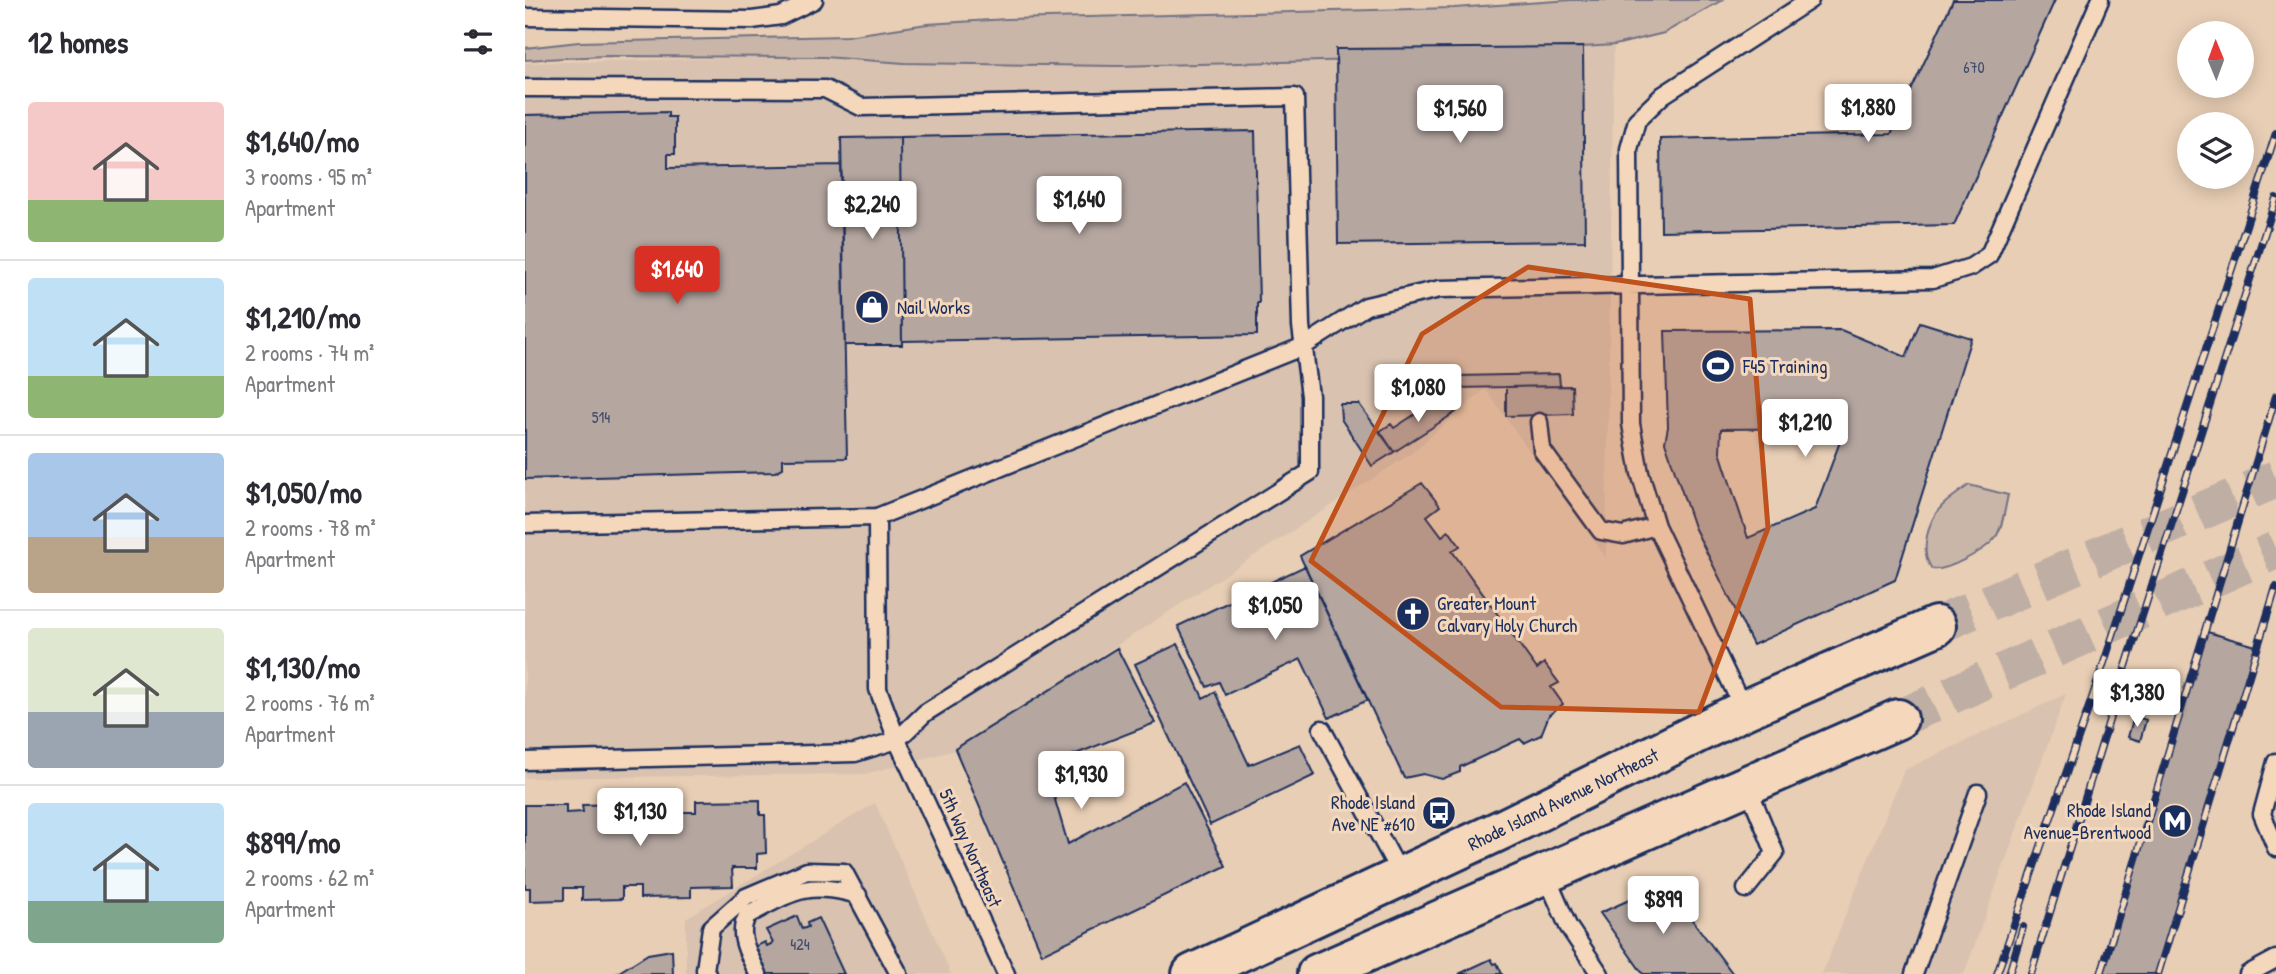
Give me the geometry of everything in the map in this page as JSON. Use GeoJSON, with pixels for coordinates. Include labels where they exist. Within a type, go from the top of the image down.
{"type":"FeatureCollection","features":[{"type":"Feature","properties":{"kind":"main road","name":"Rhode Island Avenue Northeast"},"geometry":{"type":"LineString","coordinates":[[1192,974],[1503,829],[1744,710],[1935,626]]}},
{"type":"Feature","properties":{"kind":"main road"},"geometry":{"type":"LineString","coordinates":[[1317,974],[1898,719]]}},
{"type":"Feature","properties":{"kind":"lane"},"geometry":{"type":"LineString","coordinates":[[538,0],[532,17],[752,20],[781,16],[814,0]]}},
{"type":"Feature","properties":{"kind":"lane"},"geometry":{"type":"LineString","coordinates":[[1744,710],[1656,526],[1640,472],[1631,424],[1629,149],[1637,120],[1663,95],[1811,0]]}},
{"type":"Feature","properties":{"kind":"lane"},"geometry":{"type":"LineString","coordinates":[[525,524],[877,517],[1304,346],[1366,306],[1440,289],[1933,279],[1971,267],[1989,255],[2100,0]]}},
{"type":"Feature","properties":{"kind":"lane"},"geometry":{"type":"LineString","coordinates":[[525,88],[825,89],[861,107],[1294,97],[1304,346],[1310,396],[1310,472],[925,713],[897,740],[855,754],[525,761]]}},
{"type":"Feature","properties":{"kind":"lane"},"geometry":{"type":"LineString","coordinates":[[1539,422],[1542,450],[1601,531],[1623,535],[1656,526]]}},
{"type":"Feature","properties":{"kind":"lane","name":"5th Way Northeast"},"geometry":{"type":"LineString","coordinates":[[877,517],[878,689],[897,740],[1006,974]]}},
{"type":"Feature","properties":{"kind":"lane"},"geometry":{"type":"LineString","coordinates":[[1322,729],[1402,877]]}},
{"type":"Feature","properties":{"kind":"lane"},"geometry":{"type":"LineString","coordinates":[[2276,762],[2262,814],[2276,848]]}},
{"type":"Feature","properties":{"kind":"lane"},"geometry":{"type":"LineString","coordinates":[[1746,889],[1775,853],[1747,785]]}},
{"type":"Feature","properties":{"kind":"lane"},"geometry":{"type":"LineString","coordinates":[[1914,974],[1978,793]]}},
{"type":"Feature","properties":{"kind":"lane"},"geometry":{"type":"LineString","coordinates":[[707,974],[705,970],[711,928],[746,897],[807,871],[844,872],[899,974]]}},
{"type":"Feature","properties":{"kind":"lane"},"geometry":{"type":"LineString","coordinates":[[1545,873],[1568,926],[1600,974]]}},
{"type":"Feature","properties":{"kind":"lane"},"geometry":{"type":"LineString","coordinates":[[758,974],[743,940],[743,922],[748,915],[792,892],[817,887],[858,895]]}},
{"type":"Feature","properties":{"kind":"lane"},"geometry":{"type":"LineString","coordinates":[[2248,974],[2276,959]]}},
{"type":"Feature","properties":{"kind":"highlighted area"},"geometry":{"type":"Polygon","coordinates":[[[1528,267],[1750,299],[1768,528],[1699,712],[1501,707],[1311,561],[1422,334],[1528,267]]]}},
{"type":"Feature","properties":{"kind":"shaded area"},"geometry":{"type":"Polygon","coordinates":[[[1572,0],[1722,0],[1664,33],[1615,45],[1363,60],[1116,66],[904,63],[824,57],[605,56],[525,60],[525,48],[579,42],[847,36],[927,24],[1007,19],[1454,8],[1572,0]]]}},
{"type":"Feature","properties":{"kind":"shaded area"},"geometry":{"type":"Polygon","coordinates":[[[1614,38],[1606,558],[1485,389],[1412,453],[956,750],[865,774],[525,778],[525,63],[1614,38]]]}},
{"type":"Feature","properties":{"kind":"shaded area"},"geometry":{"type":"Polygon","coordinates":[[[1969,485],[2008,495],[2000,529],[1990,543],[1975,554],[1956,564],[1932,569],[1926,554],[1929,528],[1942,506],[1969,485]]]}},
{"type":"Feature","properties":{"kind":"shaded area"},"geometry":{"type":"Polygon","coordinates":[[[2066,694],[1964,974],[1822,974],[1904,770],[2066,694]]]}},
{"type":"Feature","properties":{"kind":"shaded area"},"geometry":{"type":"Polygon","coordinates":[[[875,803],[951,974],[686,974],[686,918],[875,803]]]}},
{"type":"Feature","properties":{"kind":"building"},"geometry":{"type":"Polygon","coordinates":[[[1953,0],[2055,0],[1954,225],[1661,231],[1660,139],[1891,134],[1953,0]]]}},
{"type":"Feature","properties":{"kind":"building"},"geometry":{"type":"Polygon","coordinates":[[[1583,47],[1585,241],[1338,244],[1336,49],[1583,47]]]}},
{"type":"Feature","properties":{"kind":"building"},"geometry":{"type":"Polygon","coordinates":[[[668,112],[668,117],[675,117],[675,154],[668,154],[668,168],[841,165],[847,458],[783,459],[783,468],[775,472],[525,479],[525,115],[668,112]]]}},
{"type":"Feature","properties":{"kind":"building"},"geometry":{"type":"Polygon","coordinates":[[[1255,131],[1259,303],[1257,335],[902,341],[900,137],[1255,131]]]}},
{"type":"Feature","properties":{"kind":"building"},"geometry":{"type":"Polygon","coordinates":[[[900,137],[902,345],[845,345],[841,138],[900,137]]]}},
{"type":"Feature","properties":{"kind":"building"},"geometry":{"type":"Polygon","coordinates":[[[1920,322],[1971,338],[1895,580],[1753,645],[1694,527],[1665,442],[1668,427],[1665,331],[1841,330],[1906,357],[1920,322]],[[1845,428],[1721,429],[1720,452],[1748,538],[1815,509],[1845,428]]]}},
{"type":"Feature","properties":{"kind":"building"},"geometry":{"type":"Polygon","coordinates":[[[1559,374],[1560,386],[1458,388],[1457,385],[1457,376],[1559,374]]]}},
{"type":"Feature","properties":{"kind":"building"},"geometry":{"type":"Polygon","coordinates":[[[1572,386],[1573,414],[1506,416],[1506,387],[1572,386]]]}},
{"type":"Feature","properties":{"kind":"building"},"geometry":{"type":"Polygon","coordinates":[[[1445,395],[1456,412],[1394,452],[1380,431],[1391,424],[1394,428],[1445,395]]]}},
{"type":"Feature","properties":{"kind":"building"},"geometry":{"type":"Polygon","coordinates":[[[1340,404],[1359,404],[1394,452],[1372,466],[1341,419],[1340,404]]]}},
{"type":"Feature","properties":{"kind":"building","name":"Greater Mount Calvary Holy Church"},"geometry":{"type":"Polygon","coordinates":[[[1422,483],[1440,506],[1427,516],[1442,536],[1449,531],[1460,546],[1452,551],[1537,669],[1544,663],[1559,683],[1551,687],[1563,704],[1549,715],[1541,735],[1524,743],[1520,739],[1460,767],[1460,772],[1442,779],[1423,774],[1404,778],[1300,556],[1422,483]]]}},
{"type":"Feature","properties":{"kind":"building"},"geometry":{"type":"Polygon","coordinates":[[[1305,566],[1368,700],[1329,718],[1301,659],[1225,695],[1219,682],[1207,687],[1178,626],[1305,566]]]}},
{"type":"Feature","properties":{"kind":"building"},"geometry":{"type":"Polygon","coordinates":[[[2204,631],[2259,647],[2160,974],[2099,974],[2204,631]]]}},
{"type":"Feature","properties":{"kind":"building"},"geometry":{"type":"Polygon","coordinates":[[[1178,644],[1203,698],[1215,692],[1249,765],[1300,744],[1315,775],[1210,825],[1135,664],[1178,644]]]}},
{"type":"Feature","properties":{"kind":"building"},"geometry":{"type":"Polygon","coordinates":[[[1117,648],[1155,723],[1045,766],[1068,844],[1184,782],[1226,866],[1042,954],[955,749],[1117,648]]]}},
{"type":"Feature","properties":{"kind":"building"},"geometry":{"type":"Polygon","coordinates":[[[2134,716],[2146,720],[2140,741],[2128,737],[2134,716]]]}},
{"type":"Feature","properties":{"kind":"building"},"geometry":{"type":"Polygon","coordinates":[[[760,800],[760,815],[765,815],[766,853],[757,854],[757,868],[732,868],[733,886],[691,887],[691,897],[640,898],[640,887],[622,887],[622,899],[582,900],[582,888],[564,888],[564,900],[530,901],[530,888],[525,888],[525,805],[566,805],[566,813],[583,812],[582,805],[622,804],[623,812],[639,812],[639,804],[679,803],[680,812],[696,812],[696,801],[760,800]]]}},
{"type":"Feature","properties":{"kind":"building"},"geometry":{"type":"Polygon","coordinates":[[[1665,884],[1733,974],[1643,974],[1600,913],[1665,884]]]}},
{"type":"Feature","properties":{"kind":"building"},"geometry":{"type":"Polygon","coordinates":[[[797,916],[802,929],[808,927],[807,923],[818,918],[844,974],[766,974],[754,947],[765,942],[767,946],[773,943],[766,930],[797,916]]]}},
{"type":"Feature","properties":{"kind":"building"},"geometry":{"type":"Polygon","coordinates":[[[672,950],[673,974],[616,974],[648,954],[672,950]]]}},
{"type":"Feature","properties":{"kind":"building"},"geometry":{"type":"Polygon","coordinates":[[[1491,959],[1494,964],[1497,963],[1502,974],[1459,974],[1491,959]]]}},
{"type":"Feature","properties":{"kind":"tunnel"},"geometry":{"type":"LineString","coordinates":[[1936,626],[2276,479]]}},
{"type":"Feature","properties":{"kind":"tunnel"},"geometry":{"type":"LineString","coordinates":[[1898,719],[2276,550]]}},
{"type":"Feature","properties":{"kind":"railway"},"geometry":{"type":"LineString","coordinates":[[1997,974],[2102,669],[2276,133]]}},
{"type":"Feature","properties":{"kind":"railway"},"geometry":{"type":"LineString","coordinates":[[2031,974],[2119,688],[2276,198]]}},
{"type":"Feature","properties":{"kind":"railway"},"geometry":{"type":"LineString","coordinates":[[2101,974],[2276,396]]}},
{"type":"Feature","properties":{"kind":"railway"},"geometry":{"type":"LineString","coordinates":[[2158,974],[2276,587]]}},
{"type":"Feature","properties":{"kind":"railway"},"geometry":{"type":"LineString","coordinates":[[2009,974],[2023,927]]}},
{"type":"Feature","properties":{"kind":"place","name":"Nail Works"},"geometry":{"type":"Point","coordinates":[872,307]}},
{"type":"Feature","properties":{"kind":"place","name":"F45 Training"},"geometry":{"type":"Point","coordinates":[1718,366]}},
{"type":"Feature","properties":{"kind":"place","name":"Greater Mount Calvary Holy Church"},"geometry":{"type":"Point","coordinates":[1413,614]}},
{"type":"Feature","properties":{"kind":"place","name":"Rhode Island Ave NE #610"},"geometry":{"type":"Point","coordinates":[1439,813]}},
{"type":"Feature","properties":{"kind":"place","name":"Rhode Island Avenue–Brentwood"},"geometry":{"type":"Point","coordinates":[2175,821]}}]}
